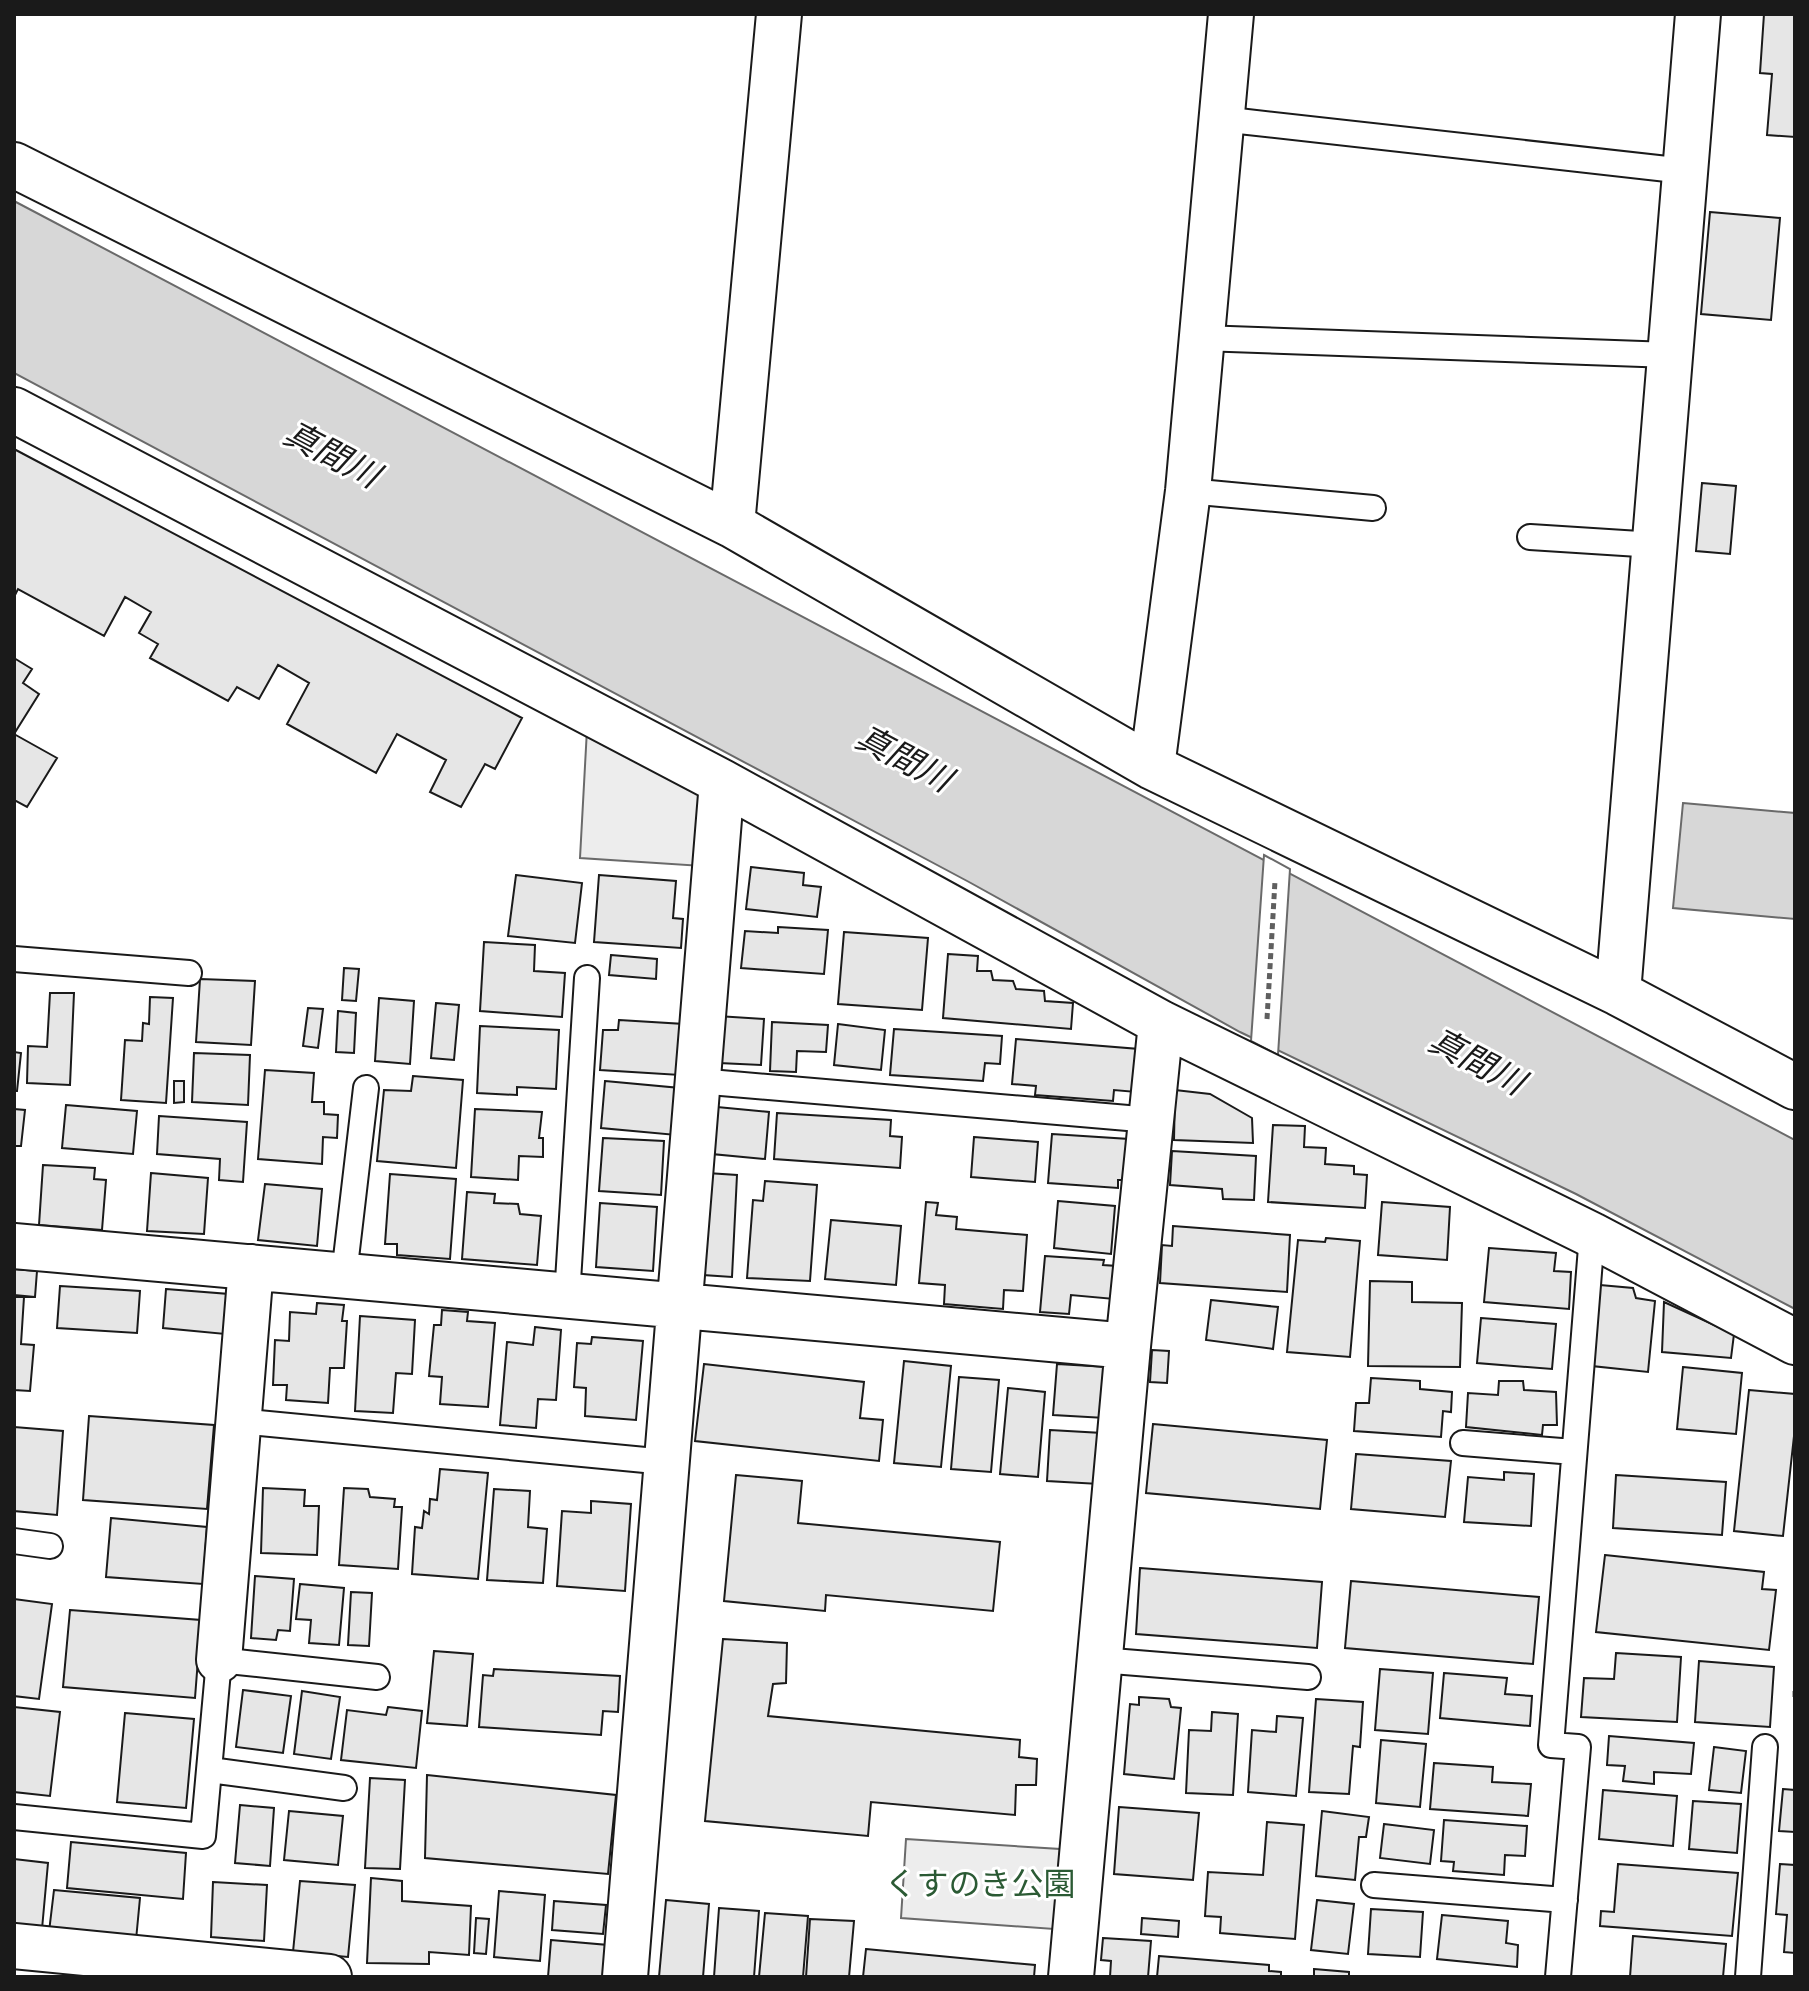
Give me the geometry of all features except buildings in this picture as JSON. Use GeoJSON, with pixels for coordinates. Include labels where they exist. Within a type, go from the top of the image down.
{"type":"FeatureCollection","features":[{"type":"Feature","properties":{"kind":"street"},"geometry":{"type":"LineString","coordinates":[[732,525],[779,14]]}},
{"type":"Feature","properties":{"kind":"street"},"geometry":{"type":"LineString","coordinates":[[1152,767],[1188,491],[1231,14]]}},
{"type":"Feature","properties":{"kind":"street"},"geometry":{"type":"LineString","coordinates":[[1618,993],[1698,14]]}},
{"type":"Feature","properties":{"kind":"street"},"geometry":{"type":"LineString","coordinates":[[14,165],[732,525],[1152,767],[1618,993],[1795,1087]]}},
{"type":"Feature","properties":{"kind":"street"},"geometry":{"type":"LineString","coordinates":[[14,410],[722,782],[1161,1023],[1592,1235],[1795,1342]]}},
{"type":"Feature","properties":{"kind":"street"},"geometry":{"type":"LineString","coordinates":[[625,1977],[722,782]]}},
{"type":"Feature","properties":{"kind":"street"},"geometry":{"type":"LineString","coordinates":[[1071,1977],[1128,1346],[1161,1023]]}},
{"type":"Feature","properties":{"kind":"street"},"geometry":{"type":"LineString","coordinates":[[14,1246],[1128,1346]]}},
{"type":"Feature","properties":{"kind":"street"},"geometry":{"type":"LineString","coordinates":[[219,1660],[251,1267]]}},
{"type":"Feature","properties":{"kind":"street"},"geometry":{"type":"LineString","coordinates":[[14,1946],[329,1977]]}},
{"type":"Feature","properties":{"kind":"lane"},"geometry":{"type":"LineString","coordinates":[[1221,119],[1685,171]]}},
{"type":"Feature","properties":{"kind":"lane"},"geometry":{"type":"LineString","coordinates":[[1201,338],[1670,355]]}},
{"type":"Feature","properties":{"kind":"lane"},"geometry":{"type":"LineString","coordinates":[[1188,491],[1373,508]]}},
{"type":"Feature","properties":{"kind":"lane"},"geometry":{"type":"LineString","coordinates":[[1530,537],[1655,545]]}},
{"type":"Feature","properties":{"kind":"lane"},"geometry":{"type":"LineString","coordinates":[[14,959],[189,973]]}},
{"type":"Feature","properties":{"kind":"lane"},"geometry":{"type":"LineString","coordinates":[[567,1297],[587,978]]}},
{"type":"Feature","properties":{"kind":"lane"},"geometry":{"type":"LineString","coordinates":[[698,1081],[1151,1120]]}},
{"type":"Feature","properties":{"kind":"lane"},"geometry":{"type":"LineString","coordinates":[[344,1275],[366,1088]]}},
{"type":"Feature","properties":{"kind":"lane"},"geometry":{"type":"LineString","coordinates":[[1558,1977],[1578,1747],[1551,1745],[1592,1235]]}},
{"type":"Feature","properties":{"kind":"lane"},"geometry":{"type":"LineString","coordinates":[[238,1421],[666,1462]]}},
{"type":"Feature","properties":{"kind":"lane"},"geometry":{"type":"LineString","coordinates":[[1463,1443],[1574,1452]]}},
{"type":"Feature","properties":{"kind":"lane"},"geometry":{"type":"LineString","coordinates":[[14,1541],[50,1546]]}},
{"type":"Feature","properties":{"kind":"lane"},"geometry":{"type":"LineString","coordinates":[[14,1817],[203,1836],[219,1660],[377,1677]]}},
{"type":"Feature","properties":{"kind":"lane"},"geometry":{"type":"LineString","coordinates":[[1100,1660],[1308,1677]]}},
{"type":"Feature","properties":{"kind":"lane"},"geometry":{"type":"LineString","coordinates":[[1748,1977],[1765,1747]]}},
{"type":"Feature","properties":{"kind":"lane"},"geometry":{"type":"LineString","coordinates":[[210,1770],[344,1788]]}},
{"type":"Feature","properties":{"kind":"lane"},"geometry":{"type":"LineString","coordinates":[[1374,1885],[1565,1900]]}},
{"type":"Feature","properties":{"kind":"path"},"geometry":{"type":"LineString","coordinates":[[1266,1034],[1276,875]]}},
{"type":"Feature","properties":{"kind":"path"},"geometry":{"type":"LineString","coordinates":[[1795,1691],[1795,1700]]}},
{"type":"Feature","properties":{"kind":"shaded area"},"geometry":{"type":"Polygon","coordinates":[[[587,729],[709,788],[702,866],[580,858],[587,729]]]}},
{"type":"Feature","properties":{"kind":"shaded area","name":"くすのき公園"},"geometry":{"type":"Polygon","coordinates":[[[906,1839],[1060,1849],[1054,1929],[901,1918],[906,1839]]]}},
{"type":"Feature","properties":{"kind":"water","name":"真間川"},"geometry":{"type":"Polygon","coordinates":[[[14,201],[1795,1140],[1795,1309],[1576,1194],[1240,1032],[969,882],[14,373],[14,201]]]}},
{"type":"Feature","properties":{"kind":"water"},"geometry":{"type":"Polygon","coordinates":[[[1683,803],[1795,813],[1795,919],[1673,908],[1683,803]]]}},
{"type":"Feature","properties":{"kind":"pier"},"geometry":{"type":"Polygon","coordinates":[[[1264,855],[1290,869],[1278,1055],[1251,1041],[1264,855]]]}}]}
